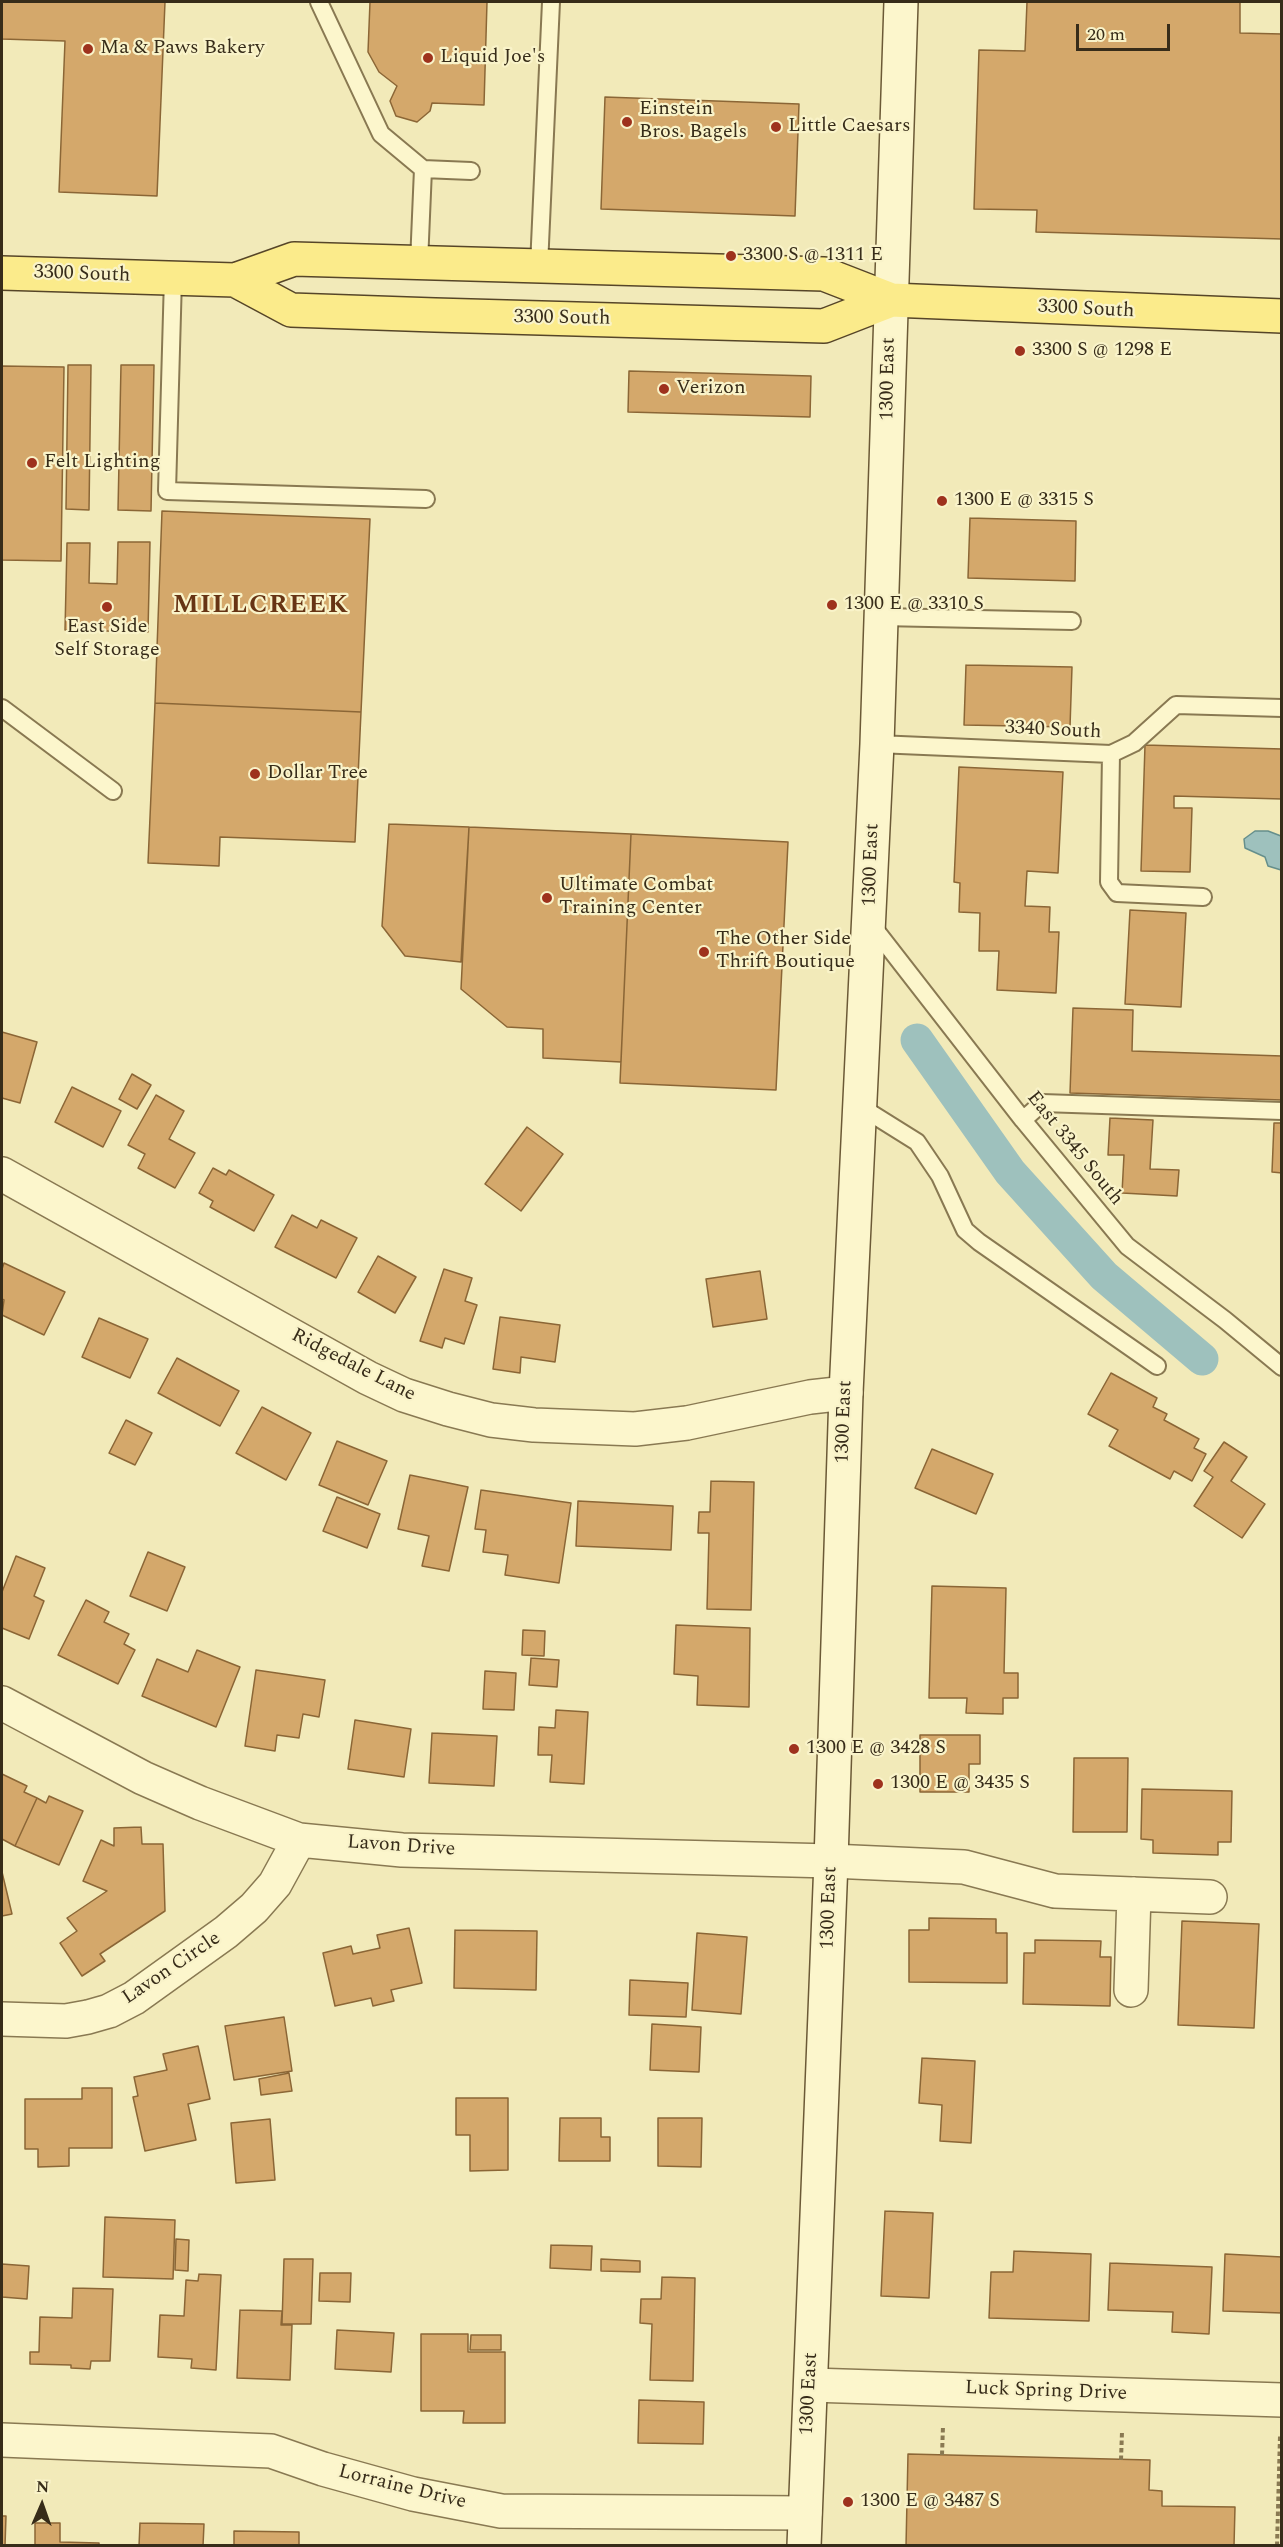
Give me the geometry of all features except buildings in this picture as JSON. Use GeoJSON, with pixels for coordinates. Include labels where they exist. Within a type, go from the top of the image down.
{"type":"FeatureCollection","features":[{"type":"Feature","properties":{"kind":"main road","name":"3300 South"},"geometry":{"type":"LineString","coordinates":[[2,273],[235,280],[294,260],[824,274],[891,300],[1142,313],[1281,316]]}},
{"type":"Feature","properties":{"kind":"main road","name":"3300 South"},"geometry":{"type":"LineString","coordinates":[[235,280],[291,310],[435,315],[824,326],[891,300]]}},
{"type":"Feature","properties":{"kind":"street","name":"1300 East"},"geometry":{"type":"LineString","coordinates":[[804,2546],[831,1861],[846,1393],[877,744],[901,2]]}},
{"type":"Feature","properties":{"kind":"street","name":"Ridgedale Lane"},"geometry":{"type":"LineString","coordinates":[[2,1174],[368,1378],[404,1395],[448,1409],[491,1420],[534,1425],[635,1429],[687,1423],[810,1397],[846,1393]]}},
{"type":"Feature","properties":{"kind":"street","name":"Lavon Drive"},"geometry":{"type":"LineString","coordinates":[[2,1703],[143,1778],[200,1803],[299,1840],[402,1850],[831,1861],[964,1868],[996,1874],[1036,1888],[1210,1897]]}},
{"type":"Feature","properties":{"kind":"street","name":"Lavon Circle"},"geometry":{"type":"LineString","coordinates":[[2,2019],[77,2019],[109,2011],[134,1998],[226,1932],[254,1908],[275,1884],[299,1840]]}},
{"type":"Feature","properties":{"kind":"street"},"geometry":{"type":"LineString","coordinates":[[1131,1990],[1134,1894]]}},
{"type":"Feature","properties":{"kind":"street","name":"Luck Spring Drive"},"geometry":{"type":"LineString","coordinates":[[811,2385],[1281,2400]]}},
{"type":"Feature","properties":{"kind":"street","name":"Lorraine Drive"},"geometry":{"type":"LineString","coordinates":[[2,2440],[271,2451],[323,2469],[413,2494],[501,2511],[805,2513]]}},
{"type":"Feature","properties":{"kind":"lane"},"geometry":{"type":"LineString","coordinates":[[319,2],[381,134],[423,170],[471,171]]}},
{"type":"Feature","properties":{"kind":"lane"},"geometry":{"type":"LineString","coordinates":[[539,266],[551,2]]}},
{"type":"Feature","properties":{"kind":"lane"},"geometry":{"type":"LineString","coordinates":[[419,263],[423,170]]}},
{"type":"Feature","properties":{"kind":"lane"},"geometry":{"type":"LineString","coordinates":[[173,278],[167,491],[426,499]]}},
{"type":"Feature","properties":{"kind":"lane"},"geometry":{"type":"LineString","coordinates":[[881,618],[1072,621]]}},
{"type":"Feature","properties":{"kind":"lane","name":"3340 South"},"geometry":{"type":"LineString","coordinates":[[877,744],[1112,754],[1134,743],[1176,705],[1281,708]]}},
{"type":"Feature","properties":{"kind":"lane"},"geometry":{"type":"LineString","coordinates":[[2,708],[113,791]]}},
{"type":"Feature","properties":{"kind":"lane"},"geometry":{"type":"LineString","coordinates":[[1112,754],[1109,882],[1117,893],[1203,897]]}},
{"type":"Feature","properties":{"kind":"lane","name":"East 3345 South"},"geometry":{"type":"LineString","coordinates":[[870,922],[1023,1120],[1127,1246],[1225,1320],[1281,1367]]}},
{"type":"Feature","properties":{"kind":"lane"},"geometry":{"type":"LineString","coordinates":[[1023,1120],[1042,1103],[1281,1111]]}},
{"type":"Feature","properties":{"kind":"lane"},"geometry":{"type":"LineString","coordinates":[[861,1107],[917,1142],[940,1176],[958,1216],[972,1236],[1157,1366]]}},
{"type":"Feature","properties":{"kind":"path"},"geometry":{"type":"LineString","coordinates":[[942,2455],[943,2426]]}},
{"type":"Feature","properties":{"kind":"path"},"geometry":{"type":"LineString","coordinates":[[1121,2460],[1122,2432]]}},
{"type":"Feature","properties":{"kind":"path"},"geometry":{"type":"LineString","coordinates":[[1277,2546],[1280,2436]]}},
{"type":"Feature","properties":{"kind":"water"},"geometry":{"type":"Polygon","coordinates":[[[1255,831],[1268,831],[1281,836],[1281,870],[1268,866],[1265,857],[1245,848],[1244,839],[1255,831]]]}},
{"type":"Feature","properties":{"kind":"waterway"},"geometry":{"type":"LineString","coordinates":[[917,1040],[1010,1172],[1104,1276],[1202,1359]]}},
{"type":"Feature","properties":{"kind":"place","name":"Ma & Paws Bakery"},"geometry":{"type":"Point","coordinates":[88,49]}},
{"type":"Feature","properties":{"kind":"place","name":"Liquid Joe's"},"geometry":{"type":"Point","coordinates":[428,58]}},
{"type":"Feature","properties":{"kind":"place","name":"Einstein Bros. Bagels"},"geometry":{"type":"Point","coordinates":[627,122]}},
{"type":"Feature","properties":{"kind":"place","name":"Little Caesars"},"geometry":{"type":"Point","coordinates":[776,127]}},
{"type":"Feature","properties":{"kind":"place","name":"3300 S @ 1311 E"},"geometry":{"type":"Point","coordinates":[731,256]}},
{"type":"Feature","properties":{"kind":"place","name":"3300 S @ 1298 E"},"geometry":{"type":"Point","coordinates":[1020,351]}},
{"type":"Feature","properties":{"kind":"place","name":"Verizon"},"geometry":{"type":"Point","coordinates":[664,389]}},
{"type":"Feature","properties":{"kind":"place","name":"Felt Lighting"},"geometry":{"type":"Point","coordinates":[32,463]}},
{"type":"Feature","properties":{"kind":"place","name":"1300 E @ 3315 S"},"geometry":{"type":"Point","coordinates":[942,501]}},
{"type":"Feature","properties":{"kind":"place","name":"1300 E @ 3310 S"},"geometry":{"type":"Point","coordinates":[832,605]}},
{"type":"Feature","properties":{"kind":"place","name":"East Side Self Storage"},"geometry":{"type":"Point","coordinates":[107,607]}},
{"type":"Feature","properties":{"kind":"place","name":"Dollar Tree"},"geometry":{"type":"Point","coordinates":[255,774]}},
{"type":"Feature","properties":{"kind":"place","name":"Ultimate Combat Training Center"},"geometry":{"type":"Point","coordinates":[547,898]}},
{"type":"Feature","properties":{"kind":"place","name":"The Other Side Thrift Boutique"},"geometry":{"type":"Point","coordinates":[704,952]}},
{"type":"Feature","properties":{"kind":"place","name":"1300 E @ 3428 S"},"geometry":{"type":"Point","coordinates":[794,1749]}},
{"type":"Feature","properties":{"kind":"place","name":"1300 E @ 3435 S"},"geometry":{"type":"Point","coordinates":[878,1784]}},
{"type":"Feature","properties":{"kind":"place","name":"1300 E @ 3487 S"},"geometry":{"type":"Point","coordinates":[848,2502]}},
{"type":"Feature","properties":{"kind":"district","name":"MILLCREEK"},"geometry":{"type":"Point","coordinates":[261,607]}}]}
